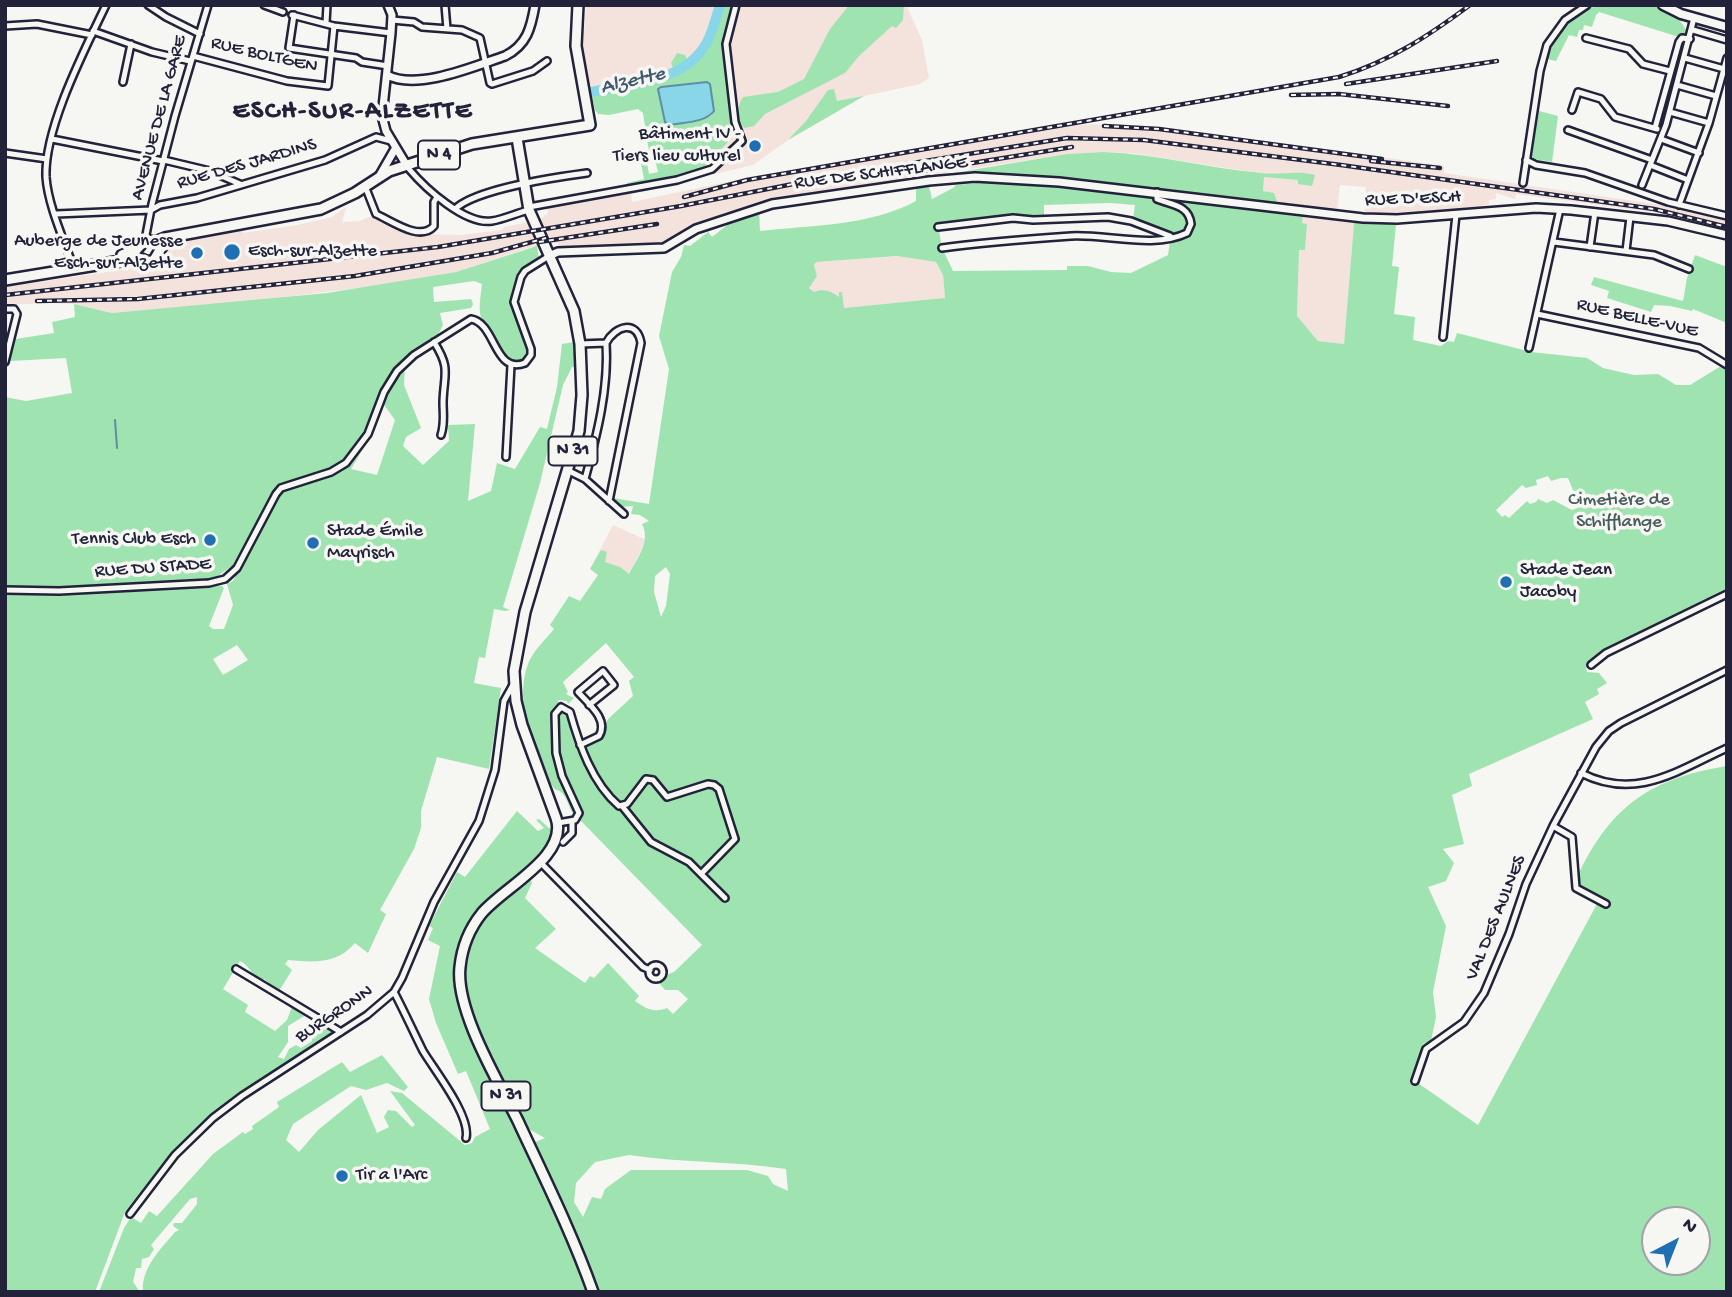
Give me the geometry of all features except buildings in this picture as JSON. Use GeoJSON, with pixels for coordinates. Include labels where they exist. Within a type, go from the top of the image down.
{"type":"FeatureCollection","features":[{"type":"Feature","properties":{"kind":"main road","name":"N 4"},"geometry":{"type":"LineString","coordinates":[[153,244],[165,238],[303,214],[339,202],[366,188],[380,175],[517,138],[590,125],[576,46],[578,5]]}},
{"type":"Feature","properties":{"kind":"main road"},"geometry":{"type":"LineString","coordinates":[[1663,5],[1727,27]]}},
{"type":"Feature","properties":{"kind":"main road","name":"N 31"},"geometry":{"type":"LineString","coordinates":[[517,138],[529,209],[574,311],[580,344],[582,413],[525,612],[516,657],[513,698],[558,823],[556,843],[540,862],[494,901],[475,923],[464,947],[460,981],[463,999],[476,1034],[570,1231],[593,1292]]}},
{"type":"Feature","properties":{"kind":"main road","name":"N 4"},"geometry":{"type":"LineString","coordinates":[[153,244],[163,246],[173,240],[321,213],[341,206],[382,178],[408,167]]}},
{"type":"Feature","properties":{"kind":"main road"},"geometry":{"type":"LineString","coordinates":[[5,280],[74,270],[138,253],[153,244],[157,258],[151,262],[145,261],[138,253]]}},
{"type":"Feature","properties":{"kind":"street"},"geometry":{"type":"LineString","coordinates":[[74,270],[48,188],[47,159],[64,98],[106,5]]}},
{"type":"Feature","properties":{"kind":"street"},"geometry":{"type":"LineString","coordinates":[[148,5],[200,34]]}},
{"type":"Feature","properties":{"kind":"street","name":"AVENUE DE LA GARE"},"geometry":{"type":"LineString","coordinates":[[153,244],[151,210],[191,58],[208,5]]}},
{"type":"Feature","properties":{"kind":"street"},"geometry":{"type":"LineString","coordinates":[[264,5],[283,12]]}},
{"type":"Feature","properties":{"kind":"street"},"geometry":{"type":"LineString","coordinates":[[326,23],[327,5]]}},
{"type":"Feature","properties":{"kind":"street"},"geometry":{"type":"LineString","coordinates":[[388,5],[392,20],[382,116],[386,131],[408,167],[437,197],[470,217],[490,221],[529,209],[712,169],[742,141],[735,122],[726,44],[736,5]]}},
{"type":"Feature","properties":{"kind":"street"},"geometry":{"type":"LineString","coordinates":[[445,5],[447,29]]}},
{"type":"Feature","properties":{"kind":"street"},"geometry":{"type":"LineString","coordinates":[[387,75],[399,80],[429,79],[505,56],[521,46],[531,30],[535,5]]}},
{"type":"Feature","properties":{"kind":"street"},"geometry":{"type":"LineString","coordinates":[[1523,183],[1540,71],[1547,46],[1565,20],[1587,5]]}},
{"type":"Feature","properties":{"kind":"street"},"geometry":{"type":"LineString","coordinates":[[388,65],[289,48],[292,15],[334,26],[391,33]]}},
{"type":"Feature","properties":{"kind":"street"},"geometry":{"type":"LineString","coordinates":[[1642,185],[1670,112],[1695,18]]}},
{"type":"Feature","properties":{"kind":"street"},"geometry":{"type":"LineString","coordinates":[[392,20],[414,22],[422,27],[461,30],[480,38],[492,84],[533,71],[547,61]]}},
{"type":"Feature","properties":{"kind":"street","name":"RUE BOLTGEN"},"geometry":{"type":"LineString","coordinates":[[5,26],[37,24],[92,33],[287,82],[327,86],[332,55]]}},
{"type":"Feature","properties":{"kind":"street"},"geometry":{"type":"LineString","coordinates":[[332,55],[334,26]]}},
{"type":"Feature","properties":{"kind":"street"},"geometry":{"type":"LineString","coordinates":[[1693,30],[1727,40]]}},
{"type":"Feature","properties":{"kind":"street"},"geometry":{"type":"LineString","coordinates":[[1586,38],[1629,49],[1643,64],[1670,71]]}},
{"type":"Feature","properties":{"kind":"street"},"geometry":{"type":"LineString","coordinates":[[1656,128],[1680,40],[1690,39]]}},
{"type":"Feature","properties":{"kind":"street"},"geometry":{"type":"LineString","coordinates":[[123,82],[131,44]]}},
{"type":"Feature","properties":{"kind":"street"},"geometry":{"type":"LineString","coordinates":[[1685,58],[1724,69]]}},
{"type":"Feature","properties":{"kind":"street"},"geometry":{"type":"LineString","coordinates":[[1679,205],[1709,124],[1727,58]]}},
{"type":"Feature","properties":{"kind":"street"},"geometry":{"type":"LineString","coordinates":[[1677,85],[1716,96]]}},
{"type":"Feature","properties":{"kind":"street"},"geometry":{"type":"LineString","coordinates":[[1573,110],[1577,92],[1601,99],[1615,117],[1656,128],[1699,153]]}},
{"type":"Feature","properties":{"kind":"street"},"geometry":{"type":"LineString","coordinates":[[1670,112],[1709,124]]}},
{"type":"Feature","properties":{"kind":"street"},"geometry":{"type":"LineString","coordinates":[[1568,130],[1688,180]]}},
{"type":"Feature","properties":{"kind":"street","name":"RUE DES JARDINS"},"geometry":{"type":"LineString","coordinates":[[56,214],[151,210],[160,205],[197,198],[325,160],[376,137],[393,145]]}},
{"type":"Feature","properties":{"kind":"street"},"geometry":{"type":"LineString","coordinates":[[52,139],[163,160],[210,172],[240,184]]}},
{"type":"Feature","properties":{"kind":"street"},"geometry":{"type":"LineString","coordinates":[[380,175],[393,145]]}},
{"type":"Feature","properties":{"kind":"street"},"geometry":{"type":"LineString","coordinates":[[5,153],[47,159]]}},
{"type":"Feature","properties":{"kind":"street"},"geometry":{"type":"LineString","coordinates":[[1526,160],[1536,165],[1585,173],[1679,205],[1727,216]]}},
{"type":"Feature","properties":{"kind":"street"},"geometry":{"type":"LineString","coordinates":[[456,209],[469,199],[525,184],[587,173]]}},
{"type":"Feature","properties":{"kind":"street","name":"RUE DE SCHIFFLANGE"},"geometry":{"type":"LineString","coordinates":[[549,256],[558,252],[664,248],[696,229],[772,204],[949,178],[1030,179],[1268,207]]}},
{"type":"Feature","properties":{"kind":"street"},"geometry":{"type":"LineString","coordinates":[[366,188],[376,214],[418,233],[428,233],[436,222],[434,202],[437,197]]}},
{"type":"Feature","properties":{"kind":"street"},"geometry":{"type":"LineString","coordinates":[[943,248],[1000,240],[1072,236],[1160,240],[1187,233],[1191,218],[1182,207],[1157,200],[1157,192]]}},
{"type":"Feature","properties":{"kind":"street","name":"RUE D'ESCH"},"geometry":{"type":"LineString","coordinates":[[1268,207],[1363,218],[1397,219],[1528,208],[1560,209],[1675,223],[1727,235]]}},
{"type":"Feature","properties":{"kind":"street"},"geometry":{"type":"LineString","coordinates":[[1529,348],[1560,209]]}},
{"type":"Feature","properties":{"kind":"street"},"geometry":{"type":"LineString","coordinates":[[1590,247],[1595,212]]}},
{"type":"Feature","properties":{"kind":"street"},"geometry":{"type":"LineString","coordinates":[[1443,338],[1457,215]]}},
{"type":"Feature","properties":{"kind":"street"},"geometry":{"type":"LineString","coordinates":[[938,227],[1013,218],[1033,220],[1108,217],[1131,221],[1170,236]]}},
{"type":"Feature","properties":{"kind":"street"},"geometry":{"type":"LineString","coordinates":[[1626,251],[1630,217]]}},
{"type":"Feature","properties":{"kind":"street"},"geometry":{"type":"LineString","coordinates":[[1554,242],[1654,255],[1689,269]]}},
{"type":"Feature","properties":{"kind":"street"},"geometry":{"type":"LineString","coordinates":[[506,457],[511,365],[525,363],[531,355],[529,340],[514,302],[521,277],[549,256]]}},
{"type":"Feature","properties":{"kind":"street"},"geometry":{"type":"LineString","coordinates":[[5,309],[14,309],[17,314],[5,362]]}},
{"type":"Feature","properties":{"kind":"street","name":"RUE BELLE-VUE"},"geometry":{"type":"LineString","coordinates":[[1537,314],[1699,348],[1727,365]]}},
{"type":"Feature","properties":{"kind":"street","name":"RUE DU STADE"},"geometry":{"type":"LineString","coordinates":[[5,590],[72,591],[209,583],[225,579],[237,568],[281,488],[331,472],[346,463],[368,434],[384,392],[397,371],[414,355],[465,321],[477,320],[502,358],[511,365]]}},
{"type":"Feature","properties":{"kind":"street"},"geometry":{"type":"LineString","coordinates":[[585,479],[595,444],[603,395],[606,343],[615,331],[628,326],[635,329],[640,336],[640,343],[609,501]]}},
{"type":"Feature","properties":{"kind":"street"},"geometry":{"type":"LineString","coordinates":[[434,342],[447,373],[443,397],[445,421],[441,435]]}},
{"type":"Feature","properties":{"kind":"street"},"geometry":{"type":"LineString","coordinates":[[580,344],[606,343]]}},
{"type":"Feature","properties":{"kind":"street"},"geometry":{"type":"LineString","coordinates":[[567,470],[585,479],[624,514]]}},
{"type":"Feature","properties":{"kind":"street"},"geometry":{"type":"LineString","coordinates":[[1591,665],[1606,653],[1727,594]]}},
{"type":"Feature","properties":{"kind":"street","name":"VAL DES AULNES"},"geometry":{"type":"LineString","coordinates":[[1415,1081],[1426,1049],[1464,1022],[1484,993],[1509,934],[1526,884],[1553,826],[1602,739],[1609,731],[1628,720],[1727,670]]}},
{"type":"Feature","properties":{"kind":"street"},"geometry":{"type":"LineString","coordinates":[[580,745],[599,736],[602,731],[600,718],[589,705],[578,692],[603,671],[614,685],[589,705]]}},
{"type":"Feature","properties":{"kind":"street"},"geometry":{"type":"LineString","coordinates":[[504,707],[513,698]]}},
{"type":"Feature","properties":{"kind":"street","name":"BURGRONN"},"geometry":{"type":"LineString","coordinates":[[134,1212],[167,1165],[214,1118],[253,1088],[382,1004],[394,992],[434,902],[480,821],[495,770],[504,707],[513,698]]}},
{"type":"Feature","properties":{"kind":"street"},"geometry":{"type":"LineString","coordinates":[[558,823],[572,821],[579,813],[562,776],[556,753],[555,714],[558,708],[565,707],[570,712],[580,745],[604,789],[616,804],[622,806],[651,842],[689,862],[725,898]]}},
{"type":"Feature","properties":{"kind":"street"},"geometry":{"type":"LineString","coordinates":[[1581,774],[1615,785],[1645,783],[1727,748]]}},
{"type":"Feature","properties":{"kind":"street"},"geometry":{"type":"LineString","coordinates":[[622,806],[627,804],[646,779],[653,780],[667,797],[708,784],[717,787],[735,839],[701,874]]}},
{"type":"Feature","properties":{"kind":"street"},"geometry":{"type":"LineString","coordinates":[[563,842],[572,834],[572,821]]}},
{"type":"Feature","properties":{"kind":"street"},"geometry":{"type":"LineString","coordinates":[[1553,826],[1572,837],[1576,888],[1606,904]]}},
{"type":"Feature","properties":{"kind":"street"},"geometry":{"type":"LineString","coordinates":[[540,862],[643,967],[650,970]]}},
{"type":"Feature","properties":{"kind":"street"},"geometry":{"type":"LineString","coordinates":[[236,968],[341,1032]]}},
{"type":"Feature","properties":{"kind":"street"},"geometry":{"type":"LineString","coordinates":[[394,992],[424,1052],[467,1125],[466,1138]]}},
{"type":"Feature","properties":{"kind":"shaded area"},"geometry":{"type":"Polygon","coordinates":[[[586,5],[720,5],[709,40],[688,65],[687,59],[669,76],[665,71],[661,72],[661,78],[591,92],[583,46],[586,5]]]}},
{"type":"Feature","properties":{"kind":"shaded area"},"geometry":{"type":"Polygon","coordinates":[[[736,5],[906,5],[922,40],[929,78],[920,84],[864,96],[788,140],[753,165],[631,193],[632,202],[755,176],[1023,130],[1057,125],[1119,124],[1444,166],[1444,173],[1682,208],[1727,220],[1727,230],[1652,212],[1516,194],[1515,199],[1496,193],[1496,199],[1478,207],[1408,215],[1364,215],[1366,187],[1340,185],[1337,212],[1278,204],[1274,194],[1263,191],[1264,177],[1299,180],[1307,173],[1265,174],[1131,153],[1104,152],[1067,154],[772,200],[687,227],[661,244],[559,248],[558,243],[550,243],[456,272],[383,285],[241,302],[112,313],[74,304],[5,305],[5,287],[155,265],[161,256],[163,245],[173,240],[242,228],[243,233],[298,225],[332,217],[346,207],[342,222],[360,221],[376,214],[423,234],[461,235],[502,230],[504,227],[539,220],[548,213],[545,199],[616,188],[704,167],[722,129],[726,44],[736,5]]]}},
{"type":"Feature","properties":{"kind":"shaded area"},"geometry":{"type":"Polygon","coordinates":[[[1303,217],[1354,223],[1344,344],[1318,341],[1297,316],[1299,249],[1305,250],[1307,225],[1302,223],[1303,217]]]}},
{"type":"Feature","properties":{"kind":"shaded area"},"geometry":{"type":"Polygon","coordinates":[[[897,256],[936,262],[943,275],[945,299],[844,308],[839,298],[814,292],[809,287],[817,276],[814,265],[816,262],[897,256]]]}},
{"type":"Feature","properties":{"kind":"shaded area"},"geometry":{"type":"Polygon","coordinates":[[[613,525],[646,540],[629,574],[590,569],[613,525]]]}},
{"type":"Feature","properties":{"kind":"green space"},"geometry":{"type":"Polygon","coordinates":[[[720,5],[736,5],[727,37],[735,122],[723,129],[728,142],[704,167],[627,185],[644,179],[641,163],[644,162],[643,155],[646,157],[649,174],[658,172],[656,164],[650,158],[643,113],[638,109],[609,115],[598,114],[591,92],[661,78],[661,72],[666,71],[669,76],[675,73],[671,63],[677,53],[685,55],[689,64],[705,44],[720,5]],[[707,82],[658,89],[670,125],[712,115],[707,82]]]}},
{"type":"Feature","properties":{"kind":"green space"},"geometry":{"type":"Polygon","coordinates":[[[849,5],[904,5],[903,20],[896,28],[892,26],[859,56],[845,73],[765,114],[754,126],[744,128],[738,113],[743,97],[778,92],[804,79],[830,29],[849,5]]]}},
{"type":"Feature","properties":{"kind":"green space"},"geometry":{"type":"Polygon","coordinates":[[[1598,5],[1655,5],[1679,19],[1688,33],[1679,37],[1599,12],[1592,27],[1584,25],[1577,37],[1569,35],[1556,61],[1547,59],[1550,49],[1566,26],[1598,5]]]}},
{"type":"Feature","properties":{"kind":"green space"},"geometry":{"type":"Polygon","coordinates":[[[834,89],[837,101],[864,96],[788,140],[806,121],[828,90],[834,89]]]}},
{"type":"Feature","properties":{"kind":"green space"},"geometry":{"type":"Polygon","coordinates":[[[1539,111],[1558,116],[1552,162],[1534,159],[1532,156],[1539,111]]]}},
{"type":"Feature","properties":{"kind":"green space","name":"Cimetière de Schifflange"},"geometry":{"type":"Polygon","coordinates":[[[1104,152],[1261,173],[1315,175],[1312,186],[1298,184],[1298,180],[1264,177],[1263,191],[1274,193],[1278,204],[1221,197],[1214,199],[1242,204],[1242,208],[1303,217],[1302,223],[1307,224],[1305,250],[1299,250],[1297,316],[1318,341],[1344,344],[1354,223],[1396,224],[1392,266],[1399,267],[1394,314],[1415,317],[1413,340],[1441,346],[1448,341],[1454,342],[1457,333],[1531,352],[1587,358],[1603,368],[1634,375],[1658,374],[1676,385],[1690,385],[1721,366],[1727,370],[1727,588],[1609,647],[1586,667],[1587,672],[1599,673],[1607,683],[1597,689],[1599,694],[1585,702],[1593,719],[1469,774],[1472,786],[1452,795],[1464,844],[1443,849],[1454,863],[1446,881],[1428,887],[1446,926],[1433,992],[1436,1017],[1431,1041],[1423,1044],[1415,1081],[1478,1125],[1598,902],[1580,892],[1574,876],[1579,873],[1592,849],[1621,812],[1637,798],[1677,778],[1727,766],[1727,1292],[597,1292],[577,1237],[533,1143],[545,1138],[525,1127],[478,1024],[467,990],[465,973],[471,938],[486,914],[536,869],[538,871],[530,879],[532,883],[525,898],[556,929],[535,948],[585,983],[590,976],[594,978],[608,963],[639,996],[635,1001],[650,1009],[667,1008],[673,1014],[688,999],[678,990],[665,990],[660,984],[666,975],[674,972],[702,945],[577,818],[564,796],[553,787],[545,775],[532,745],[524,711],[524,678],[528,664],[554,629],[550,625],[569,596],[580,601],[598,575],[590,569],[601,550],[607,552],[605,562],[620,567],[629,574],[642,550],[645,537],[642,524],[649,521],[640,515],[631,514],[633,506],[621,507],[613,498],[649,504],[669,369],[659,336],[672,272],[681,257],[684,245],[690,246],[708,232],[712,237],[740,215],[759,208],[760,231],[860,220],[916,201],[916,188],[929,186],[932,199],[956,185],[997,181],[999,175],[948,174],[1067,154],[1104,152]],[[1044,205],[1044,216],[1013,215],[938,225],[942,248],[953,271],[1067,270],[1067,266],[1088,266],[1111,272],[1131,273],[1168,255],[1170,241],[1176,236],[1133,219],[1135,205],[1044,205]],[[897,256],[816,262],[814,265],[817,276],[809,288],[814,292],[827,291],[839,297],[839,292],[842,292],[844,308],[945,298],[943,275],[936,262],[897,256]],[[1548,476],[1536,480],[1537,485],[1526,488],[1522,485],[1496,510],[1502,517],[1505,515],[1509,518],[1527,501],[1530,504],[1538,499],[1547,503],[1553,500],[1572,510],[1580,507],[1568,478],[1551,481],[1548,476]],[[666,567],[655,576],[654,592],[661,617],[666,606],[670,574],[666,567]],[[606,643],[563,682],[568,692],[566,694],[574,698],[568,704],[567,701],[558,700],[558,708],[568,709],[580,745],[599,736],[608,719],[633,696],[629,681],[634,677],[606,643]],[[629,1155],[595,1162],[576,1183],[574,1202],[583,1217],[592,1197],[601,1199],[605,1189],[631,1170],[747,1170],[768,1176],[773,1184],[788,1191],[786,1169],[629,1155]]]}},
{"type":"Feature","properties":{"kind":"green space"},"geometry":{"type":"Polygon","coordinates":[[[537,246],[539,259],[518,272],[511,297],[511,305],[528,349],[527,357],[522,361],[512,362],[498,347],[481,318],[482,284],[474,281],[433,287],[434,302],[471,299],[473,304],[471,308],[440,313],[443,325],[434,342],[405,362],[404,385],[421,428],[406,437],[403,446],[423,465],[449,441],[448,425],[475,424],[468,501],[491,491],[497,463],[515,469],[540,427],[547,429],[557,387],[562,344],[575,342],[577,367],[572,367],[563,385],[540,483],[503,607],[510,610],[494,609],[485,658],[479,657],[474,683],[501,688],[489,769],[437,757],[421,811],[421,828],[414,849],[380,910],[386,914],[368,953],[355,943],[332,959],[288,960],[285,964],[292,970],[279,991],[264,979],[258,979],[240,961],[223,989],[248,1005],[245,1012],[275,1031],[287,1020],[292,1007],[306,1015],[288,1026],[288,1042],[278,1057],[284,1059],[289,1049],[296,1045],[301,1048],[312,1041],[313,1019],[334,1032],[239,1092],[210,1115],[172,1152],[125,1212],[95,1292],[5,1292],[5,594],[222,586],[224,588],[209,626],[213,629],[224,629],[233,605],[227,584],[233,581],[277,496],[283,489],[340,472],[340,468],[281,488],[265,513],[262,512],[233,565],[215,578],[53,588],[5,586],[5,397],[26,401],[72,393],[66,358],[10,361],[16,339],[54,333],[52,322],[75,317],[74,304],[112,313],[327,293],[456,272],[537,246]],[[382,402],[363,441],[364,447],[351,469],[377,475],[395,420],[382,402]],[[237,645],[213,659],[223,675],[248,660],[237,645]]]}},
{"type":"Feature","properties":{"kind":"green space"},"geometry":{"type":"Polygon","coordinates":[[[1695,255],[1727,267],[1727,323],[1693,309],[1654,305],[1651,312],[1607,298],[1609,291],[1591,285],[1594,277],[1683,301],[1695,255]]]}},
{"type":"Feature","properties":{"kind":"green space"},"geometry":{"type":"Polygon","coordinates":[[[517,811],[538,831],[544,828],[536,820],[539,819],[549,828],[552,827],[550,839],[537,859],[491,899],[465,930],[457,947],[455,990],[462,1017],[568,1235],[590,1292],[143,1292],[148,1267],[179,1230],[173,1226],[174,1223],[182,1223],[197,1204],[197,1197],[190,1199],[151,1245],[154,1249],[149,1257],[142,1259],[141,1268],[136,1268],[133,1282],[140,1292],[99,1292],[124,1228],[131,1217],[141,1223],[149,1211],[157,1216],[213,1154],[243,1132],[245,1134],[253,1129],[252,1126],[279,1107],[277,1102],[342,1062],[350,1072],[382,1055],[408,1087],[404,1091],[387,1083],[366,1090],[351,1086],[293,1124],[286,1140],[299,1152],[318,1130],[361,1095],[377,1133],[389,1127],[384,1117],[388,1110],[396,1111],[412,1127],[415,1125],[390,1091],[402,1093],[465,1145],[490,1129],[466,1071],[458,1074],[436,1023],[429,999],[440,946],[428,940],[433,928],[429,926],[457,872],[465,877],[517,811]]]}},
{"type":"Feature","properties":{"kind":"water"},"geometry":{"type":"Polygon","coordinates":[[[707,82],[710,84],[714,111],[710,115],[700,120],[670,125],[665,122],[658,89],[707,82]]]}},
{"type":"Feature","properties":{"kind":"waterway","name":"Alzette"},"geometry":{"type":"LineString","coordinates":[[591,92],[656,79],[685,66],[707,42],[720,5]]}},
{"type":"Feature","properties":{"kind":"waterway"},"geometry":{"type":"LineString","coordinates":[[115,420],[117,448]]}},
{"type":"Feature","properties":{"kind":"railway"},"geometry":{"type":"LineString","coordinates":[[684,197],[747,180],[1339,77],[1408,47],[1470,5]]}},
{"type":"Feature","properties":{"kind":"railway"},"geometry":{"type":"LineString","coordinates":[[1346,84],[1497,61]]}},
{"type":"Feature","properties":{"kind":"railway"},"geometry":{"type":"LineString","coordinates":[[1291,95],[1339,94],[1448,106]]}},
{"type":"Feature","properties":{"kind":"railway"},"geometry":{"type":"LineString","coordinates":[[1104,126],[1159,129],[1382,159]]}},
{"type":"Feature","properties":{"kind":"railway"},"geometry":{"type":"LineString","coordinates":[[5,295],[438,247],[681,206],[839,175],[1067,138],[1144,140],[1341,165],[1654,209],[1727,227]]}},
{"type":"Feature","properties":{"kind":"railway"},"geometry":{"type":"LineString","coordinates":[[910,173],[1072,147]]}},
{"type":"Feature","properties":{"kind":"railway"},"geometry":{"type":"LineString","coordinates":[[1371,161],[1440,168]]}},
{"type":"Feature","properties":{"kind":"railway"},"geometry":{"type":"LineString","coordinates":[[539,242],[657,224]]}},
{"type":"Feature","properties":{"kind":"railway"},"geometry":{"type":"LineString","coordinates":[[37,301],[138,299],[355,276],[492,253],[546,238]]}},
{"type":"Feature","properties":{"kind":"place","name":"Bâtiment IV - Tiers lieu culturel"},"geometry":{"type":"Point","coordinates":[755,146]}},
{"type":"Feature","properties":{"kind":"place","name":"Esch-sur-Alzette"},"geometry":{"type":"Point","coordinates":[232,252]}},
{"type":"Feature","properties":{"kind":"place","name":"Auberge de Jeunesse Esch-sur-Alzette"},"geometry":{"type":"Point","coordinates":[197,253]}},
{"type":"Feature","properties":{"kind":"place","name":"Tennis Club Esch"},"geometry":{"type":"Point","coordinates":[210,540]}},
{"type":"Feature","properties":{"kind":"place","name":"Stade Émile Mayrisch"},"geometry":{"type":"Point","coordinates":[313,543]}},
{"type":"Feature","properties":{"kind":"place","name":"Stade Jean Jacoby"},"geometry":{"type":"Point","coordinates":[1506,582]}},
{"type":"Feature","properties":{"kind":"place","name":"Tir a l'Arc"},"geometry":{"type":"Point","coordinates":[342,1176]}},
{"type":"Feature","properties":{"kind":"district","name":"ESCH-SUR-ALZETTE"},"geometry":{"type":"Point","coordinates":[353,113]}}]}
